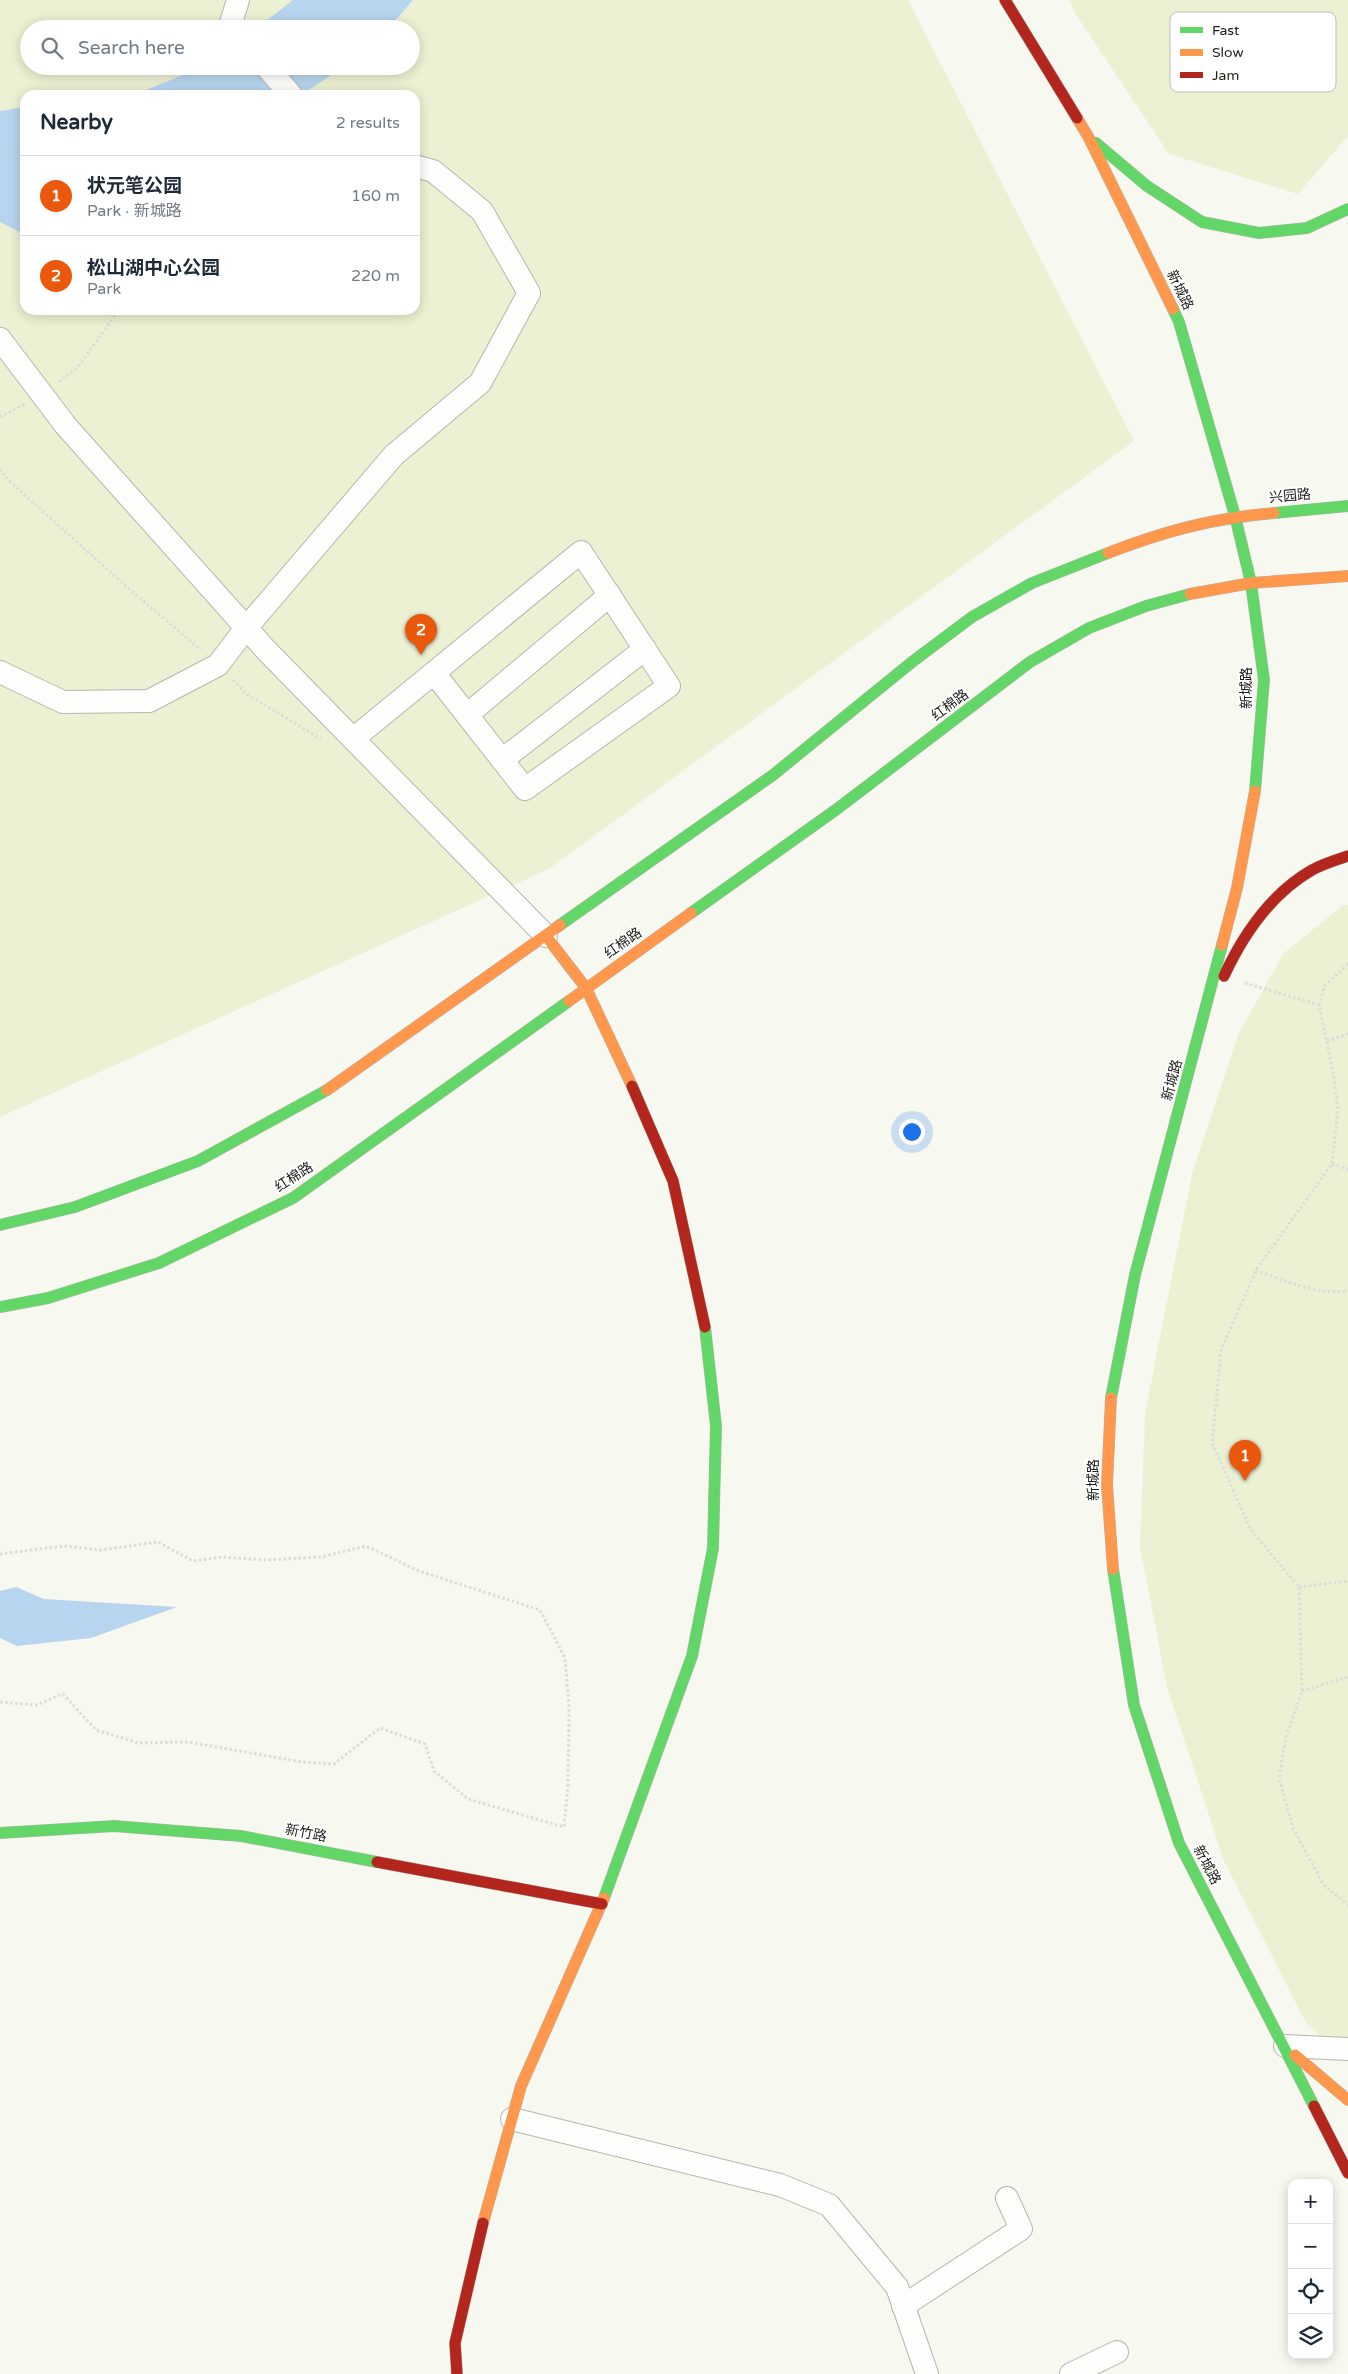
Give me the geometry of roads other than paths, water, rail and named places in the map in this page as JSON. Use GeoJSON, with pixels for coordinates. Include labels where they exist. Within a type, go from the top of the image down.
{"type":"FeatureCollection","features":[{"type":"Feature","properties":{"kind":"main road","name":"新城路"},"geometry":{"type":"LineString","coordinates":[[1005,0],[1089,138],[1179,322],[1235,516],[1251,583],[1264,680],[1256,784],[1237,888],[1135,1275],[1111,1393],[1107,1485],[1114,1586],[1134,1706],[1179,1843],[1285,2046],[1348,2173]]}},
{"type":"Feature","properties":{"kind":"main road"},"geometry":{"type":"LineString","coordinates":[[1089,138],[1147,186],[1202,222],[1259,233],[1307,228],[1348,208]]}},
{"type":"Feature","properties":{"kind":"main road","name":"兴园路"},"geometry":{"type":"LineString","coordinates":[[1235,516],[1348,506]]}},
{"type":"Feature","properties":{"kind":"main road"},"geometry":{"type":"LineString","coordinates":[[0,1225],[74,1207],[198,1161],[324,1092],[773,775],[912,662],[972,617],[1032,583],[1107,553],[1160,533],[1235,516]]}},
{"type":"Feature","properties":{"kind":"main road"},"geometry":{"type":"LineString","coordinates":[[1251,583],[1348,576]]}},
{"type":"Feature","properties":{"kind":"main road","name":"红棉路"},"geometry":{"type":"LineString","coordinates":[[0,1307],[48,1298],[159,1264],[293,1198],[837,809],[1030,662],[1089,628],[1146,606],[1196,592],[1251,583]]}},
{"type":"Feature","properties":{"kind":"main road"},"geometry":{"type":"LineString","coordinates":[[1200,1030],[1230,963],[1268,906],[1309,872],[1348,856]]}},
{"type":"Feature","properties":{"kind":"main road"},"geometry":{"type":"LineString","coordinates":[[457,2374],[456,2344],[482,2226],[521,2086],[602,1904],[692,1656],[712,1548],[716,1426],[703,1314],[672,1181],[631,1084],[586,988],[546,936]]}},
{"type":"Feature","properties":{"kind":"main road","name":"新竹路"},"geometry":{"type":"LineString","coordinates":[[0,1833],[114,1826],[241,1836],[602,1904]]}},
{"type":"Feature","properties":{"kind":"main road"},"geometry":{"type":"LineString","coordinates":[[1285,2046],[1348,2100]]}},
{"type":"Feature","properties":{"kind":"street"},"geometry":{"type":"LineString","coordinates":[[233,20],[238,0]]}},
{"type":"Feature","properties":{"kind":"street"},"geometry":{"type":"LineString","coordinates":[[274,75],[287,90]]}},
{"type":"Feature","properties":{"kind":"street"},"geometry":{"type":"LineString","coordinates":[[0,672],[63,702],[149,701],[218,665],[246,628],[394,456],[480,382],[529,293],[482,211],[433,171],[420,167]]}},
{"type":"Feature","properties":{"kind":"street"},"geometry":{"type":"LineString","coordinates":[[0,339],[66,426],[246,628],[546,936]]}},
{"type":"Feature","properties":{"kind":"street"},"geometry":{"type":"LineString","coordinates":[[354,739],[434,673],[581,552],[669,686],[525,789],[434,673]]}},
{"type":"Feature","properties":{"kind":"street"},"geometry":{"type":"LineString","coordinates":[[467,716],[610,595]]}},
{"type":"Feature","properties":{"kind":"street"},"geometry":{"type":"LineString","coordinates":[[502,760],[645,649]]}},
{"type":"Feature","properties":{"kind":"street"},"geometry":{"type":"LineString","coordinates":[[1285,2046],[1348,2049]]}},
{"type":"Feature","properties":{"kind":"street"},"geometry":{"type":"LineString","coordinates":[[512,2119],[780,2185],[829,2205],[897,2287],[927,2374]]}},
{"type":"Feature","properties":{"kind":"street"},"geometry":{"type":"LineString","coordinates":[[903,2306],[1022,2229],[1007,2198]]}},
{"type":"Feature","properties":{"kind":"street"},"geometry":{"type":"LineString","coordinates":[[1071,2374],[1117,2352]]}},
{"type":"Feature","properties":{"kind":"water"},"geometry":{"type":"Polygon","coordinates":[[[293,0],[413,0],[396,20],[267,20],[293,0]]]}},
{"type":"Feature","properties":{"kind":"water"},"geometry":{"type":"Polygon","coordinates":[[[183,75],[331,75],[309,90],[146,90],[183,75]]]}},
{"type":"Feature","properties":{"kind":"water"},"geometry":{"type":"Polygon","coordinates":[[[20,108],[20,232],[0,222],[0,111],[20,108]]]}},
{"type":"Feature","properties":{"kind":"water"},"geometry":{"type":"Polygon","coordinates":[[[16,1587],[44,1599],[177,1607],[91,1638],[17,1646],[0,1638],[0,1591],[16,1587]]]}},
{"type":"Feature","properties":{"kind":"place","name":"松山湖中心公园"},"geometry":{"type":"Point","coordinates":[421,655]}},
{"type":"Feature","properties":{"kind":"place","name":"状元笔公园"},"geometry":{"type":"Point","coordinates":[1245,1481]}}]}
